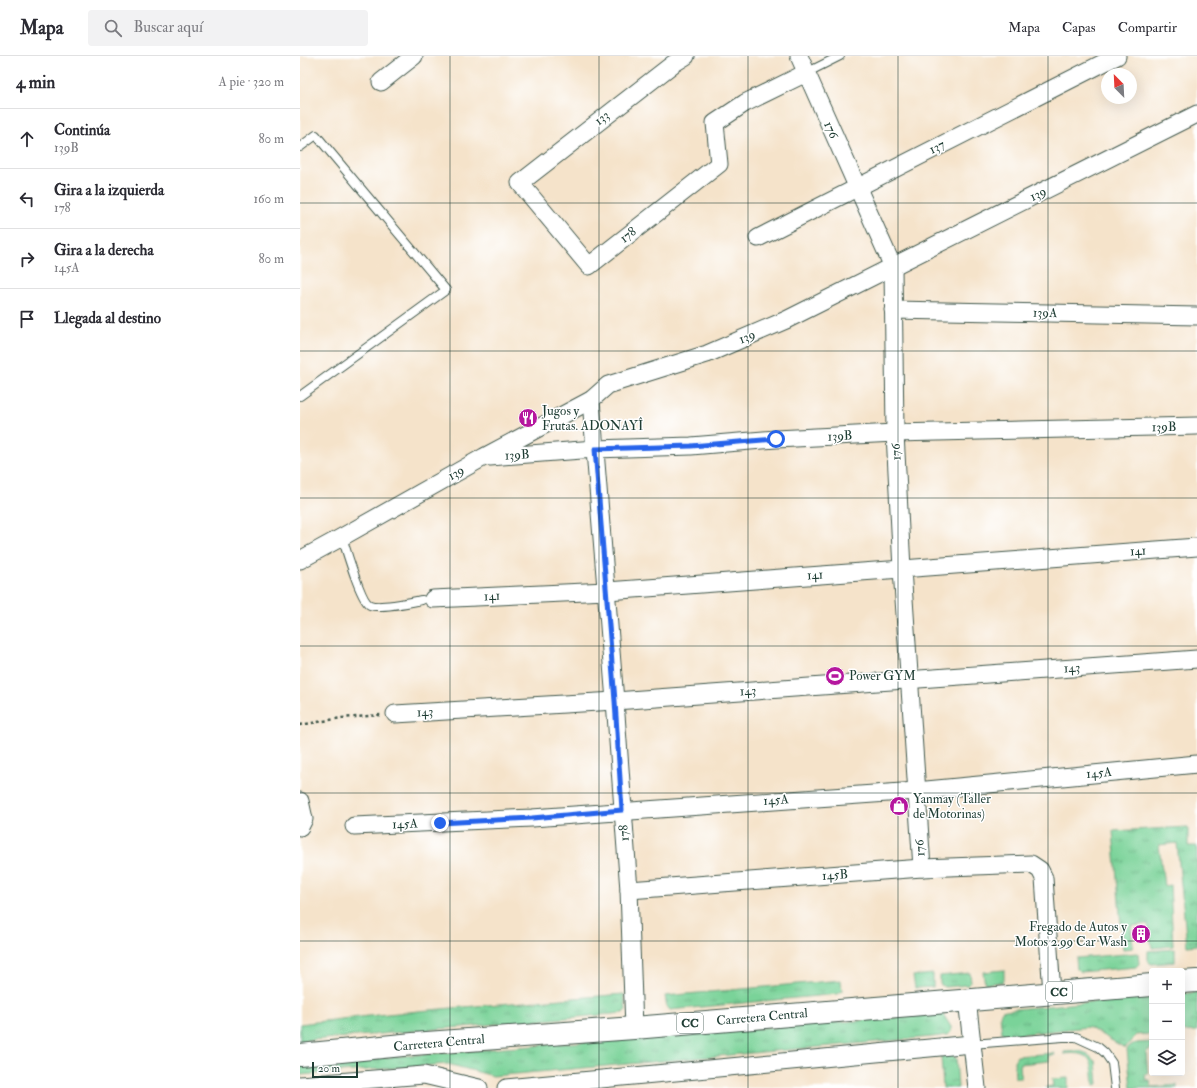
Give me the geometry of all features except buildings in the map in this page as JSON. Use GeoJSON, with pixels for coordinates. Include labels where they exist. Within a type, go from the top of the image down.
{"type":"FeatureCollection","features":[{"type":"Feature","properties":{"kind":"main road"},"geometry":{"type":"LineString","coordinates":[[1185,982],[1197,981]]}},
{"type":"Feature","properties":{"kind":"main road","name":"Carretera Central"},"geometry":{"type":"LineString","coordinates":[[300,1055],[413,1044],[634,1028],[1149,984]]}},
{"type":"Feature","properties":{"kind":"street"},"geometry":{"type":"LineString","coordinates":[[381,82],[414,56]]}},
{"type":"Feature","properties":{"kind":"street","name":"133"},"geometry":{"type":"LineString","coordinates":[[520,183],[673,64],[686,56]]}},
{"type":"Feature","properties":{"kind":"street","name":"176"},"geometry":{"type":"LineString","coordinates":[[799,56],[893,267],[895,433],[902,569],[922,868]]}},
{"type":"Feature","properties":{"kind":"street","name":"137"},"geometry":{"type":"LineString","coordinates":[[758,238],[1116,56]]}},
{"type":"Feature","properties":{"kind":"street","name":"178"},"geometry":{"type":"LineString","coordinates":[[520,183],[589,266],[719,164],[715,123],[745,103],[806,73]]}},
{"type":"Feature","properties":{"kind":"street","name":"139"},"geometry":{"type":"LineString","coordinates":[[300,560],[342,538],[484,457],[591,400],[608,385],[707,354],[786,320],[1197,114]]}},
{"type":"Feature","properties":{"kind":"street","name":"139A"},"geometry":{"type":"LineString","coordinates":[[893,310],[1197,316]]}},
{"type":"Feature","properties":{"kind":"street","name":"178"},"geometry":{"type":"LineString","coordinates":[[591,400],[615,701],[628,890],[634,1028]]}},
{"type":"Feature","properties":{"kind":"street","name":"139B"},"geometry":{"type":"LineString","coordinates":[[484,457],[595,449],[691,446],[776,439],[895,433],[1197,426]]}},
{"type":"Feature","properties":{"kind":"street","name":"141"},"geometry":{"type":"LineString","coordinates":[[427,600],[606,591],[1197,546]]}},
{"type":"Feature","properties":{"kind":"street","name":"143"},"geometry":{"type":"LineString","coordinates":[[395,714],[615,701],[1197,659]]}},
{"type":"Feature","properties":{"kind":"street","name":"145A"},"geometry":{"type":"LineString","coordinates":[[354,826],[516,819],[622,810],[916,790],[1197,764]]}},
{"type":"Feature","properties":{"kind":"street"},"geometry":{"type":"LineString","coordinates":[[300,801],[304,819],[302,825]]}},
{"type":"Feature","properties":{"kind":"street","name":"145B"},"geometry":{"type":"LineString","coordinates":[[628,890],[922,868],[1030,864],[1040,870],[1044,878],[1052,992]]}},
{"type":"Feature","properties":{"kind":"street"},"geometry":{"type":"LineString","coordinates":[[967,999],[977,1088]]}},
{"type":"Feature","properties":{"kind":"street"},"geometry":{"type":"LineString","coordinates":[[506,1088],[641,1082],[972,1044]]}},
{"type":"Feature","properties":{"kind":"street"},"geometry":{"type":"LineString","coordinates":[[300,1085],[424,1075],[479,1088]]}},
{"type":"Feature","properties":{"kind":"lane"},"geometry":{"type":"LineString","coordinates":[[806,73],[840,56]]}},
{"type":"Feature","properties":{"kind":"lane"},"geometry":{"type":"LineString","coordinates":[[300,147],[316,135],[446,290],[300,396]]}},
{"type":"Feature","properties":{"kind":"lane"},"geometry":{"type":"LineString","coordinates":[[342,538],[364,601],[369,605],[384,606],[427,600]]}},
{"type":"Feature","properties":{"kind":"lane"},"geometry":{"type":"LineString","coordinates":[[972,1044],[1063,1036],[1076,1037],[1098,1047],[1112,1063],[1115,1088]]}},
{"type":"Feature","properties":{"kind":"path"},"geometry":{"type":"LineString","coordinates":[[300,725],[342,718],[395,714]]}},
{"type":"Feature","properties":{"kind":"green space"},"geometry":{"type":"Polygon","coordinates":[[[1188,827],[1188,846],[1197,846],[1197,945],[1187,946],[1177,843],[1159,845],[1164,886],[1170,885],[1173,946],[1152,948],[1148,924],[1131,926],[1133,948],[1123,949],[1113,831],[1188,827]]]}},
{"type":"Feature","properties":{"kind":"green space"},"geometry":{"type":"Polygon","coordinates":[[[1175,949],[1175,962],[1152,964],[1148,962],[1148,951],[1175,949]]]}},
{"type":"Feature","properties":{"kind":"green space"},"geometry":{"type":"Polygon","coordinates":[[[1138,953],[1139,964],[1136,967],[1080,972],[1077,969],[1076,958],[1138,953]]]}},
{"type":"Feature","properties":{"kind":"green space"},"geometry":{"type":"Polygon","coordinates":[[[1004,970],[1003,982],[985,984],[983,972],[1004,970]]]}},
{"type":"Feature","properties":{"kind":"green space"},"geometry":{"type":"Polygon","coordinates":[[[970,973],[971,982],[968,985],[944,987],[940,984],[940,976],[970,973]]]}},
{"type":"Feature","properties":{"kind":"green space"},"geometry":{"type":"Polygon","coordinates":[[[933,974],[933,987],[915,988],[913,976],[933,974]]]}},
{"type":"Feature","properties":{"kind":"green space"},"geometry":{"type":"Polygon","coordinates":[[[841,980],[842,991],[838,994],[670,1010],[667,1007],[665,996],[841,980]]]}},
{"type":"Feature","properties":{"kind":"green space"},"geometry":{"type":"Polygon","coordinates":[[[1197,992],[1197,1031],[1185,1032],[1185,994],[1197,992]]]}},
{"type":"Feature","properties":{"kind":"green space"},"geometry":{"type":"Polygon","coordinates":[[[624,994],[626,1010],[623,1013],[300,1041],[300,1024],[422,1011],[624,994]]]}},
{"type":"Feature","properties":{"kind":"green space"},"geometry":{"type":"Polygon","coordinates":[[[1149,996],[1149,1034],[1136,1035],[1125,1048],[1088,1027],[1005,1036],[1002,1033],[1000,1015],[1002,1011],[1149,996]]]}},
{"type":"Feature","properties":{"kind":"green space"},"geometry":{"type":"Polygon","coordinates":[[[943,1014],[951,1027],[951,1032],[948,1035],[932,1037],[493,1076],[448,1064],[300,1075],[300,1064],[943,1014]]]}},
{"type":"Feature","properties":{"kind":"green space"},"geometry":{"type":"Polygon","coordinates":[[[1149,1042],[1149,1050],[1146,1052],[1148,1074],[1145,1075],[1146,1080],[1150,1080],[1151,1087],[1177,1085],[1177,1088],[1131,1088],[1127,1049],[1129,1046],[1149,1042]]]}},
{"type":"Feature","properties":{"kind":"green space"},"geometry":{"type":"Polygon","coordinates":[[[1079,1051],[1086,1053],[1096,1062],[1098,1084],[1094,1085],[1093,1070],[1089,1059],[1086,1056],[1074,1053],[1064,1054],[1064,1052],[1079,1051]]]}},
{"type":"Feature","properties":{"kind":"green space"},"geometry":{"type":"Polygon","coordinates":[[[1054,1053],[1055,1055],[1048,1055],[1049,1061],[1020,1064],[1021,1078],[1015,1078],[1014,1061],[1017,1056],[1054,1053]]]}},
{"type":"Feature","properties":{"kind":"green space"},"geometry":{"type":"Polygon","coordinates":[[[953,1055],[956,1058],[958,1088],[943,1088],[941,1056],[953,1055]]]}},
{"type":"Feature","properties":{"kind":"green space"},"geometry":{"type":"Polygon","coordinates":[[[1068,1078],[1068,1088],[1046,1088],[1053,1086],[1052,1079],[1068,1078]]]}},
{"type":"Feature","properties":{"kind":"place","name":"Jugos y Frutas. ADONAYÎ"},"geometry":{"type":"Point","coordinates":[528,418]}},
{"type":"Feature","properties":{"kind":"place","name":"Power GYM"},"geometry":{"type":"Point","coordinates":[835,676]}},
{"type":"Feature","properties":{"kind":"place","name":"Yanmay (Taller de Motorinas)"},"geometry":{"type":"Point","coordinates":[899,806]}},
{"type":"Feature","properties":{"kind":"place","name":"Fregado de Autos y Motos 2.99 Car Wash"},"geometry":{"type":"Point","coordinates":[1141,934]}},
{"type":"Feature","properties":{"kind":"route"},"geometry":{"type":"LineString","coordinates":[[440,823],[532,818],[622,810],[595,449],[691,446],[776,439]]}}]}
